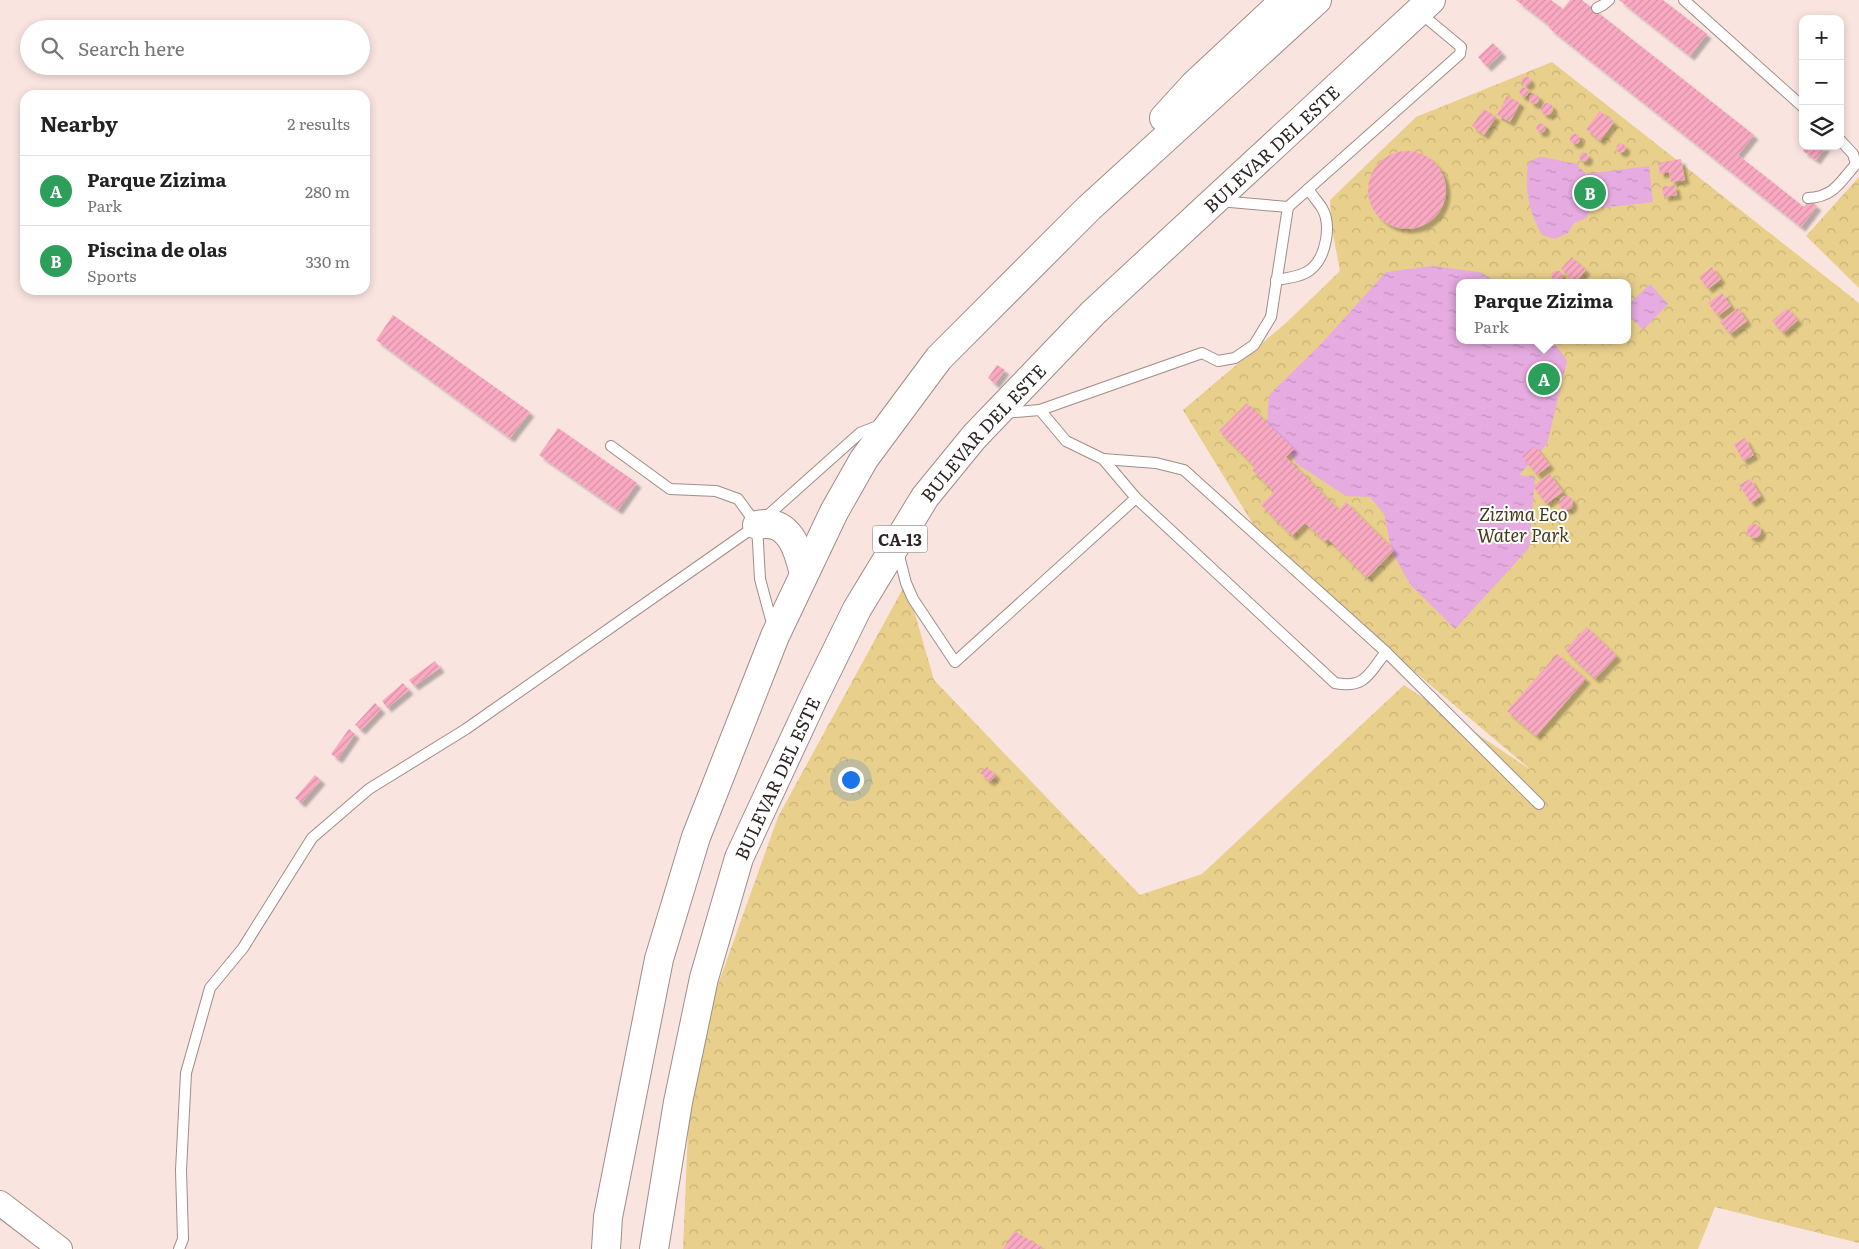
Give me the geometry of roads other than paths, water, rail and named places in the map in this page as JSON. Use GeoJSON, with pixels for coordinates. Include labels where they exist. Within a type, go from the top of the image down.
{"type":"FeatureCollection","features":[{"type":"Feature","properties":{"kind":"highway"},"geometry":{"type":"LineString","coordinates":[[1089,208],[1188,92],[1285,0]]}},
{"type":"Feature","properties":{"kind":"highway"},"geometry":{"type":"LineString","coordinates":[[601,1249],[659,959],[696,837],[775,636],[834,512],[864,459],[939,358],[1089,208],[1317,0]]}},
{"type":"Feature","properties":{"kind":"highway","name":"BULEVAR DEL ESTE"},"geometry":{"type":"LineString","coordinates":[[654,1249],[678,1102],[704,978],[740,858],[812,701],[858,608],[925,497],[974,437],[1093,313],[1425,6]]}},
{"type":"Feature","properties":{"kind":"highway"},"geometry":{"type":"LineString","coordinates":[[757,525],[766,523],[776,525],[793,540],[798,549],[804,574]]}},
{"type":"Feature","properties":{"kind":"highway"},"geometry":{"type":"LineString","coordinates":[[606,1249],[608,1217]]}},
{"type":"Feature","properties":{"kind":"street"},"geometry":{"type":"LineString","coordinates":[[0,1204],[60,1249]]}},
{"type":"Feature","properties":{"kind":"lane"},"geometry":{"type":"LineString","coordinates":[[1597,8],[1609,0]]}},
{"type":"Feature","properties":{"kind":"lane"},"geometry":{"type":"LineString","coordinates":[[1684,0],[1801,105]]}},
{"type":"Feature","properties":{"kind":"lane"},"geometry":{"type":"LineString","coordinates":[[996,413],[1040,410],[1202,353],[1218,361],[1235,358],[1254,345],[1270,317],[1288,207],[1460,54],[1461,47],[1425,6]]}},
{"type":"Feature","properties":{"kind":"lane"},"geometry":{"type":"LineString","coordinates":[[1808,198],[1819,198],[1831,192],[1856,164],[1853,154],[1844,144]]}},
{"type":"Feature","properties":{"kind":"lane"},"geometry":{"type":"LineString","coordinates":[[1276,280],[1293,277],[1309,271],[1320,260],[1327,237],[1323,210],[1308,189]]}},
{"type":"Feature","properties":{"kind":"lane"},"geometry":{"type":"LineString","coordinates":[[1216,201],[1288,207]]}},
{"type":"Feature","properties":{"kind":"lane"},"geometry":{"type":"LineString","coordinates":[[1040,410],[1066,441],[1103,459],[1156,463],[1184,470],[1386,652],[1539,804]]}},
{"type":"Feature","properties":{"kind":"lane"},"geometry":{"type":"LineString","coordinates":[[179,1249],[183,1239],[181,1170],[186,1073],[210,988],[243,948],[312,838],[369,788],[466,730],[757,525],[860,433],[892,420]]}},
{"type":"Feature","properties":{"kind":"lane"},"geometry":{"type":"LineString","coordinates":[[611,446],[670,489],[716,491],[738,499],[757,525],[760,579],[775,636]]}},
{"type":"Feature","properties":{"kind":"lane"},"geometry":{"type":"LineString","coordinates":[[1103,459],[1136,498],[1335,683],[1347,686],[1363,681],[1386,652]]}},
{"type":"Feature","properties":{"kind":"lane"},"geometry":{"type":"LineString","coordinates":[[896,545],[906,583],[913,599],[955,662],[1136,498]]}},
{"type":"Feature","properties":{"kind":"water"},"geometry":{"type":"Polygon","coordinates":[[[1539,157],[1575,163],[1586,174],[1649,166],[1653,202],[1591,209],[1586,218],[1574,223],[1568,233],[1555,239],[1542,235],[1533,217],[1527,191],[1528,163],[1539,157]]]}},
{"type":"Feature","properties":{"kind":"water"},"geometry":{"type":"Polygon","coordinates":[[[1432,266],[1479,272],[1492,279],[1456,279],[1456,344],[1555,344],[1567,361],[1547,444],[1519,475],[1535,477],[1529,548],[1455,629],[1410,584],[1392,552],[1384,514],[1370,497],[1346,496],[1297,464],[1267,424],[1269,395],[1322,343],[1386,272],[1432,266]]]}},
{"type":"Feature","properties":{"kind":"water"},"geometry":{"type":"Polygon","coordinates":[[[1650,284],[1668,304],[1643,330],[1631,316],[1631,302],[1650,284]]]}},
{"type":"Feature","properties":{"kind":"place","name":"Piscina de olas"},"geometry":{"type":"Point","coordinates":[1590,193]}},
{"type":"Feature","properties":{"kind":"place","name":"Parque Zizima"},"geometry":{"type":"Point","coordinates":[1544,379]}},
{"type":"Feature","properties":{"kind":"park label","name":"Zizima Eco Water Park"},"geometry":{"type":"Point","coordinates":[1523,523]}}]}
